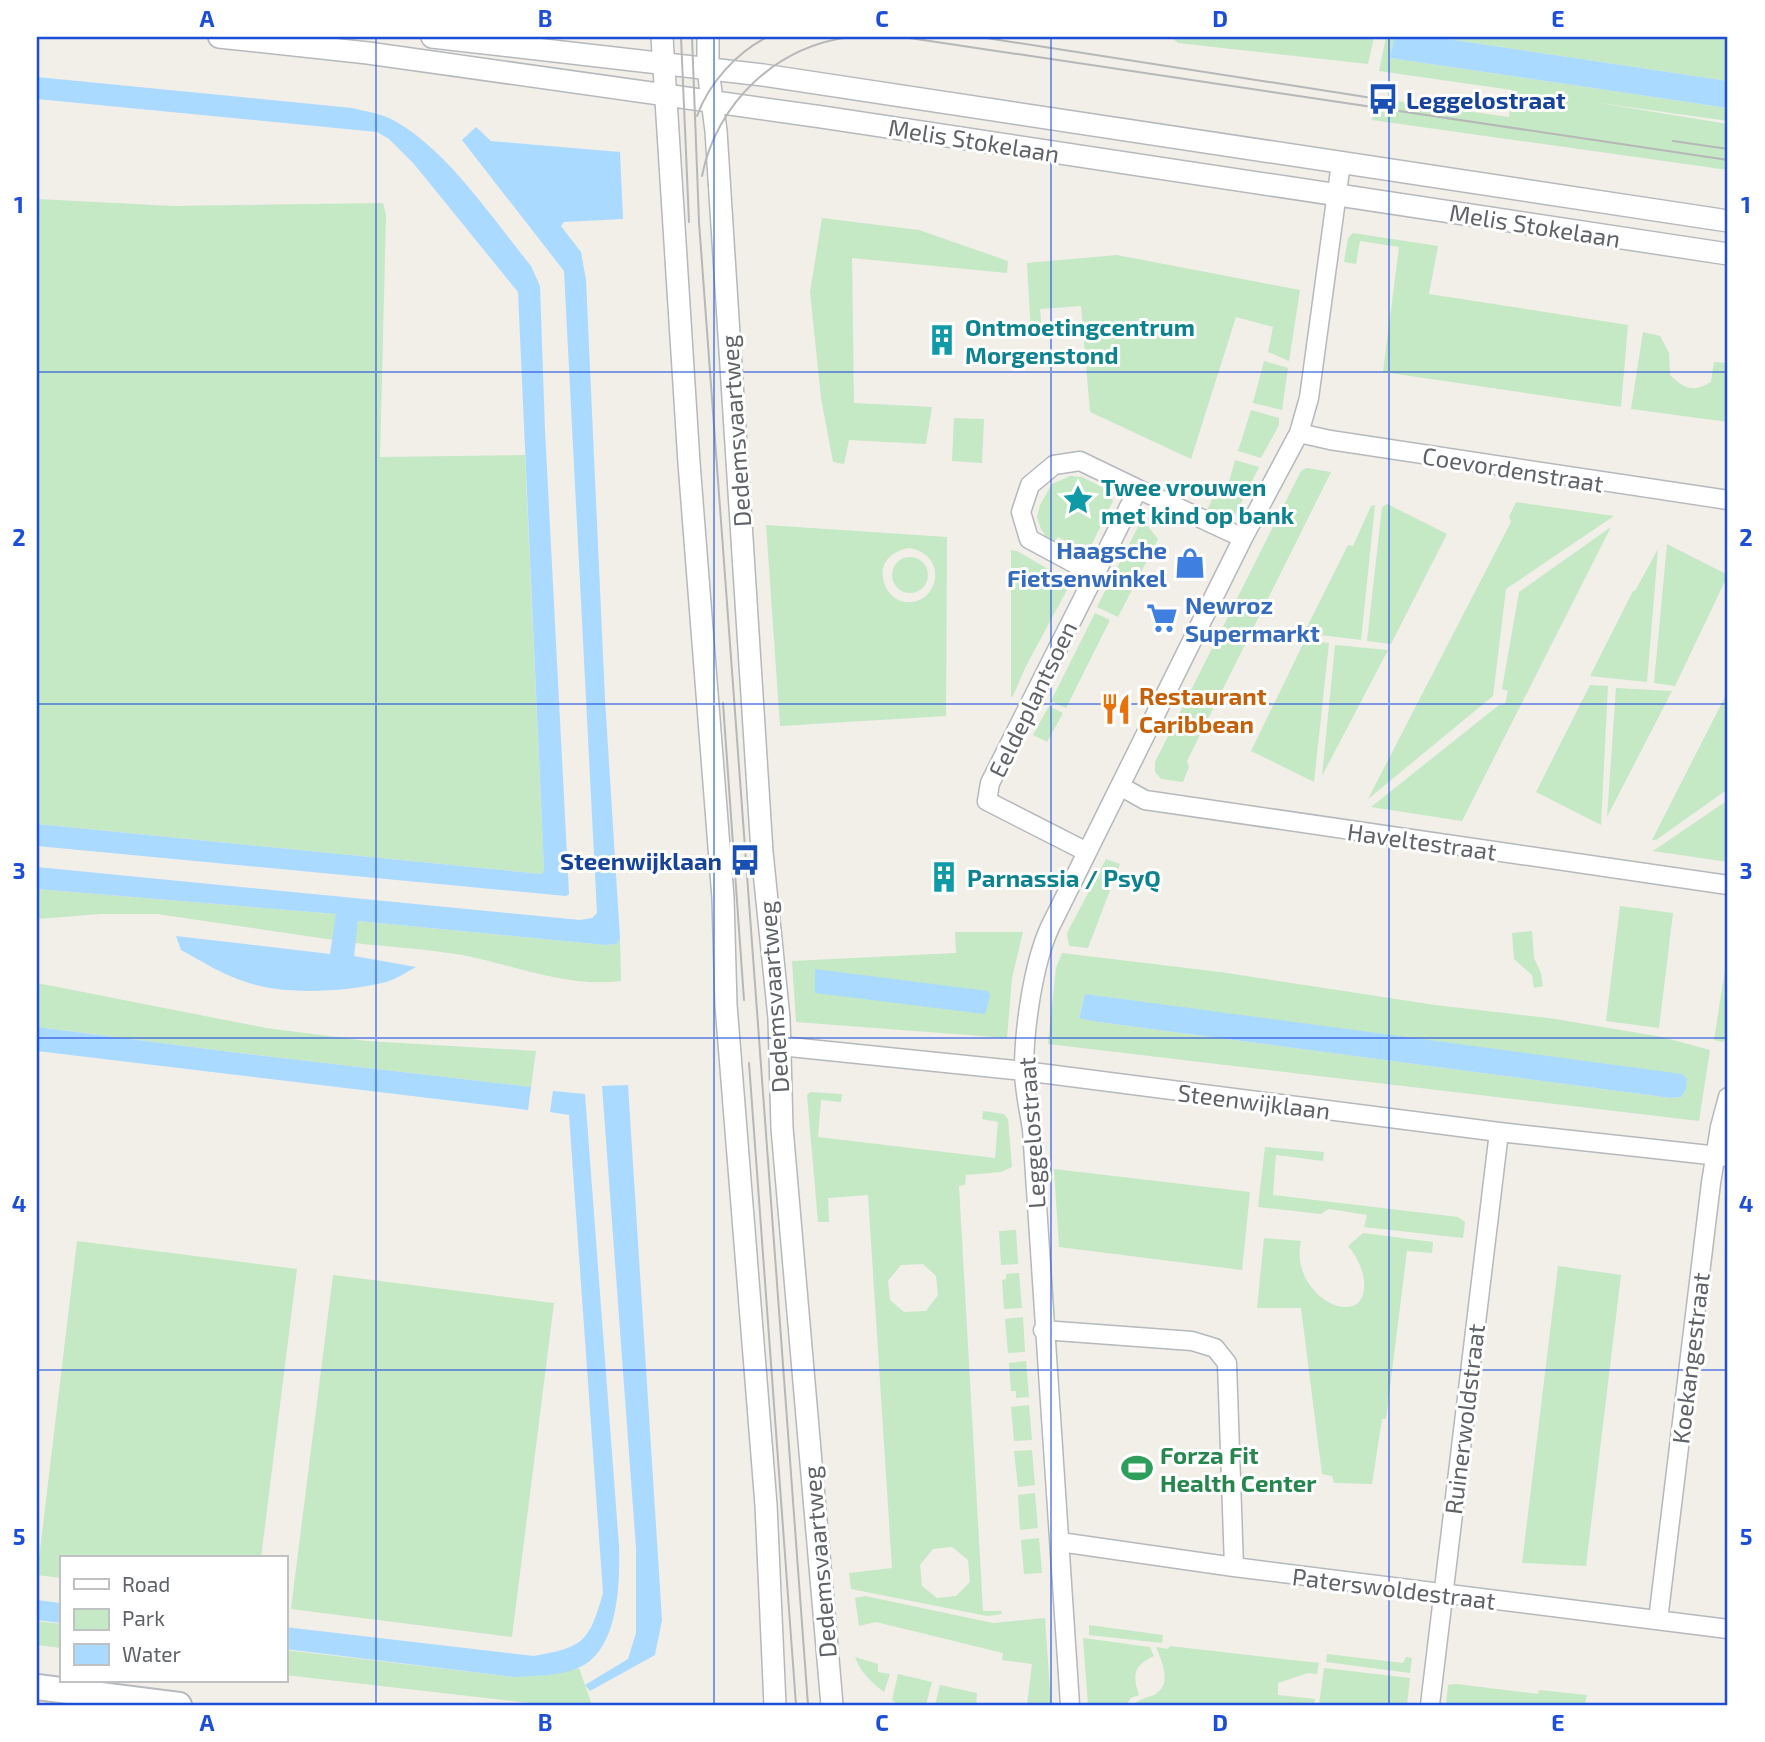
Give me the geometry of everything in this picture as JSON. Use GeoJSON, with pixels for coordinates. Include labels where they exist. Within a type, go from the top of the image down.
{"type":"FeatureCollection","features":[{"type":"Feature","properties":{"kind":"main road"},"geometry":{"type":"LineString","coordinates":[[37,1688],[179,1705]]}},
{"type":"Feature","properties":{"kind":"street","name":"Melis Stokelaan"},"geometry":{"type":"LineString","coordinates":[[219,37],[368,53],[836,119],[1728,254]]}},
{"type":"Feature","properties":{"kind":"street","name":"Melis Stokelaan"},"geometry":{"type":"LineString","coordinates":[[432,37],[794,79],[1728,221]]}},
{"type":"Feature","properties":{"kind":"street","name":"Dedemsvaartweg"},"geometry":{"type":"LineString","coordinates":[[662,37],[689,463],[723,898],[726,1005],[766,1505],[775,1705]]}},
{"type":"Feature","properties":{"kind":"street","name":"Dedemsvaartweg"},"geometry":{"type":"LineString","coordinates":[[708,37],[762,852],[779,1017],[782,1128],[832,1705]]}},
{"type":"Feature","properties":{"kind":"street","name":"Leggelostraat"},"geometry":{"type":"LineString","coordinates":[[1070,1705],[1043,1329],[1032,1129],[1024,1071],[1032,993],[1042,945],[1243,538],[1299,433],[1309,398],[1340,163]]}},
{"type":"Feature","properties":{"kind":"street","name":"Coevordenstraat"},"geometry":{"type":"LineString","coordinates":[[1299,433],[1343,443],[1728,500]]}},
{"type":"Feature","properties":{"kind":"street"},"geometry":{"type":"LineString","coordinates":[[1094,574],[1029,539],[1021,512],[1030,485],[1054,465],[1080,461],[1243,538]]}},
{"type":"Feature","properties":{"kind":"street","name":"Eeldeplantsoen"},"geometry":{"type":"LineString","coordinates":[[1087,852],[987,801],[990,783],[1138,489]]}},
{"type":"Feature","properties":{"kind":"street","name":"Haveltestraat"},"geometry":{"type":"LineString","coordinates":[[1120,786],[1145,800],[1728,886]]}},
{"type":"Feature","properties":{"kind":"street","name":"Steenwijklaan"},"geometry":{"type":"LineString","coordinates":[[780,1046],[1024,1071],[1499,1132],[1722,1156]]}},
{"type":"Feature","properties":{"kind":"street","name":"Koekangestraat"},"geometry":{"type":"LineString","coordinates":[[1658,1620],[1728,1097]]}},
{"type":"Feature","properties":{"kind":"street","name":"Ruinerwoldstraat"},"geometry":{"type":"LineString","coordinates":[[1430,1705],[1499,1132]]}},
{"type":"Feature","properties":{"kind":"street"},"geometry":{"type":"LineString","coordinates":[[1043,1329],[1192,1340],[1215,1348],[1227,1363],[1234,1567]]}},
{"type":"Feature","properties":{"kind":"street","name":"Paterswoldestraat"},"geometry":{"type":"LineString","coordinates":[[1060,1542],[1234,1567],[1728,1629]]}},
{"type":"Feature","properties":{"kind":"green space"},"geometry":{"type":"Polygon","coordinates":[[[1171,37],[1374,37],[1368,64],[1178,43],[1171,37]]]}},
{"type":"Feature","properties":{"kind":"green space"},"geometry":{"type":"Polygon","coordinates":[[[1386,37],[1394,37],[1390,58],[1728,108],[1728,121],[1593,102],[1728,124],[1728,170],[1372,120],[1375,98],[1509,117],[1512,90],[1379,71],[1386,37]]]}},
{"type":"Feature","properties":{"kind":"green space"},"geometry":{"type":"Polygon","coordinates":[[[1434,37],[1728,37],[1728,81],[1434,37]]]}},
{"type":"Feature","properties":{"kind":"green space"},"geometry":{"type":"Polygon","coordinates":[[[37,199],[174,206],[383,203],[386,215],[380,457],[525,455],[544,869],[542,874],[37,824],[37,199]]]}},
{"type":"Feature","properties":{"kind":"green space"},"geometry":{"type":"Polygon","coordinates":[[[822,218],[919,230],[1008,261],[1007,273],[852,258],[854,403],[932,407],[926,444],[849,440],[844,464],[833,462],[821,398],[810,292],[822,218]]]}},
{"type":"Feature","properties":{"kind":"green space"},"geometry":{"type":"Polygon","coordinates":[[[1353,233],[1438,246],[1429,294],[1628,325],[1621,407],[1383,372],[1399,247],[1360,241],[1356,264],[1344,262],[1348,238],[1353,233]]]}},
{"type":"Feature","properties":{"kind":"green space"},"geometry":{"type":"Polygon","coordinates":[[[1117,255],[1300,290],[1289,361],[1268,352],[1273,327],[1236,317],[1191,459],[1090,412],[1081,306],[1040,309],[1042,333],[1031,333],[1027,263],[1117,255]]]}},
{"type":"Feature","properties":{"kind":"green space"},"geometry":{"type":"Polygon","coordinates":[[[1643,332],[1660,336],[1669,353],[1670,375],[1689,388],[1699,388],[1711,382],[1714,362],[1728,363],[1728,422],[1631,409],[1643,332]]]}},
{"type":"Feature","properties":{"kind":"green space"},"geometry":{"type":"Polygon","coordinates":[[[1264,361],[1288,368],[1282,410],[1253,403],[1264,361]]]}},
{"type":"Feature","properties":{"kind":"green space"},"geometry":{"type":"Polygon","coordinates":[[[1251,410],[1279,418],[1279,425],[1261,458],[1238,451],[1251,410]]]}},
{"type":"Feature","properties":{"kind":"green space"},"geometry":{"type":"Polygon","coordinates":[[[954,418],[984,419],[982,463],[952,461],[954,418]]]}},
{"type":"Feature","properties":{"kind":"green space"},"geometry":{"type":"Polygon","coordinates":[[[1235,460],[1259,467],[1235,515],[1225,517],[1207,510],[1221,481],[1229,482],[1235,460]]]}},
{"type":"Feature","properties":{"kind":"green space"},"geometry":{"type":"Polygon","coordinates":[[[1307,468],[1331,472],[1187,761],[1189,767],[1183,782],[1161,779],[1155,772],[1155,762],[1301,471],[1307,468]]]}},
{"type":"Feature","properties":{"kind":"green space"},"geometry":{"type":"Polygon","coordinates":[[[1070,476],[1082,477],[1110,491],[1113,501],[1088,552],[1075,551],[1076,547],[1058,537],[1054,542],[1047,538],[1037,517],[1040,505],[1052,484],[1070,476]]]}},
{"type":"Feature","properties":{"kind":"green space"},"geometry":{"type":"Polygon","coordinates":[[[1516,502],[1614,516],[1506,589],[1493,696],[1368,799],[1511,522],[1509,517],[1516,502]]]}},
{"type":"Feature","properties":{"kind":"green space"},"geometry":{"type":"Polygon","coordinates":[[[1387,504],[1447,534],[1391,644],[1367,641],[1382,507],[1387,504]]]}},
{"type":"Feature","properties":{"kind":"green space"},"geometry":{"type":"Polygon","coordinates":[[[1375,505],[1361,640],[1304,633],[1348,545],[1353,546],[1371,506],[1375,505]]]}},
{"type":"Feature","properties":{"kind":"green space"},"geometry":{"type":"Polygon","coordinates":[[[1142,519],[1158,539],[1118,617],[1097,607],[1142,519]]]}},
{"type":"Feature","properties":{"kind":"green space"},"geometry":{"type":"Polygon","coordinates":[[[766,525],[947,537],[946,716],[780,726],[766,525]],[[909,548],[892,555],[885,564],[885,585],[890,594],[898,600],[913,602],[923,598],[931,590],[935,581],[935,570],[931,561],[922,553],[909,548]]]}},
{"type":"Feature","properties":{"kind":"green space"},"geometry":{"type":"Polygon","coordinates":[[[1611,527],[1462,821],[1371,807],[1499,705],[1505,704],[1508,691],[1502,689],[1519,592],[1611,527]]]}},
{"type":"Feature","properties":{"kind":"green space"},"geometry":{"type":"Polygon","coordinates":[[[1667,544],[1728,575],[1675,686],[1654,683],[1667,544]]]}},
{"type":"Feature","properties":{"kind":"green space"},"geometry":{"type":"Polygon","coordinates":[[[1658,549],[1647,682],[1590,676],[1633,591],[1658,549]]]}},
{"type":"Feature","properties":{"kind":"green space"},"geometry":{"type":"Polygon","coordinates":[[[1011,550],[1065,579],[1067,590],[1011,697],[1011,550]]]}},
{"type":"Feature","properties":{"kind":"green space"},"geometry":{"type":"Polygon","coordinates":[[[910,557],[923,562],[928,575],[923,588],[910,593],[897,588],[892,575],[897,562],[910,557]]]}},
{"type":"Feature","properties":{"kind":"green space"},"geometry":{"type":"Polygon","coordinates":[[[1095,613],[1110,620],[1066,708],[1051,701],[1095,613]]]}},
{"type":"Feature","properties":{"kind":"green space"},"geometry":{"type":"Polygon","coordinates":[[[1305,640],[1329,643],[1314,782],[1251,751],[1305,640]]]}},
{"type":"Feature","properties":{"kind":"green space"},"geometry":{"type":"Polygon","coordinates":[[[1335,645],[1388,650],[1322,776],[1335,645]]]}},
{"type":"Feature","properties":{"kind":"green space"},"geometry":{"type":"Polygon","coordinates":[[[1590,685],[1608,686],[1601,825],[1536,792],[1590,685]]]}},
{"type":"Feature","properties":{"kind":"green space"},"geometry":{"type":"Polygon","coordinates":[[[1616,688],[1672,691],[1607,817],[1616,688]]]}},
{"type":"Feature","properties":{"kind":"green space"},"geometry":{"type":"Polygon","coordinates":[[[1728,691],[1728,789],[1656,840],[1652,840],[1728,691]]]}},
{"type":"Feature","properties":{"kind":"green space"},"geometry":{"type":"Polygon","coordinates":[[[1049,706],[1063,713],[1047,742],[1033,735],[1049,706]]]}},
{"type":"Feature","properties":{"kind":"green space"},"geometry":{"type":"Polygon","coordinates":[[[1728,800],[1728,862],[1653,851],[1728,800]]]}},
{"type":"Feature","properties":{"kind":"green space"},"geometry":{"type":"Polygon","coordinates":[[[1106,859],[1120,864],[1088,948],[1069,946],[1067,933],[1106,859]]]}},
{"type":"Feature","properties":{"kind":"green space"},"geometry":{"type":"Polygon","coordinates":[[[37,889],[337,914],[334,940],[157,914],[101,914],[37,919],[37,889]]]}},
{"type":"Feature","properties":{"kind":"green space"},"geometry":{"type":"Polygon","coordinates":[[[1620,906],[1673,913],[1659,1028],[1606,1021],[1620,906]]]}},
{"type":"Feature","properties":{"kind":"green space"},"geometry":{"type":"Polygon","coordinates":[[[358,921],[605,945],[617,944],[620,938],[621,981],[581,981],[462,955],[355,943],[358,921]]]}},
{"type":"Feature","properties":{"kind":"green space"},"geometry":{"type":"Polygon","coordinates":[[[1532,931],[1534,958],[1543,986],[1534,988],[1532,975],[1514,959],[1512,933],[1532,931]]]}},
{"type":"Feature","properties":{"kind":"green space"},"geometry":{"type":"Polygon","coordinates":[[[955,932],[1023,932],[1012,978],[1007,1038],[796,1022],[792,961],[956,953],[955,932]]]}},
{"type":"Feature","properties":{"kind":"green space"},"geometry":{"type":"Polygon","coordinates":[[[1728,950],[1728,1038],[1723,1042],[1714,1040],[1728,950]]]}},
{"type":"Feature","properties":{"kind":"green space"},"geometry":{"type":"Polygon","coordinates":[[[1062,953],[1220,972],[1435,1005],[1549,1018],[1662,1037],[1710,1050],[1699,1121],[1048,1044],[1056,968],[1062,953]],[[1085,994],[1079,1017],[1098,1022],[1671,1098],[1681,1097],[1371,1034],[1085,994]]]}},
{"type":"Feature","properties":{"kind":"green space"},"geometry":{"type":"Polygon","coordinates":[[[37,983],[266,1028],[367,1041],[536,1051],[531,1087],[37,1027],[37,983]]]}},
{"type":"Feature","properties":{"kind":"green space"},"geometry":{"type":"Polygon","coordinates":[[[810,1092],[842,1094],[841,1102],[821,1100],[818,1137],[995,1158],[998,1122],[982,1119],[983,1111],[1004,1114],[1008,1119],[1012,1167],[1001,1172],[966,1175],[965,1185],[959,1186],[983,1611],[1001,1611],[1002,1614],[987,1616],[851,1589],[849,1573],[892,1568],[868,1195],[828,1198],[829,1222],[818,1222],[807,1095],[810,1092]],[[923,1264],[901,1265],[888,1281],[890,1300],[904,1312],[926,1311],[938,1295],[936,1276],[923,1264]],[[952,1547],[933,1549],[920,1565],[922,1586],[937,1598],[956,1596],[970,1582],[968,1560],[952,1547]]]}},
{"type":"Feature","properties":{"kind":"green space"},"geometry":{"type":"Polygon","coordinates":[[[1265,1147],[1324,1152],[1323,1161],[1276,1155],[1273,1195],[1458,1217],[1465,1222],[1463,1238],[1364,1227],[1367,1215],[1329,1209],[1321,1214],[1258,1207],[1265,1147]]]}},
{"type":"Feature","properties":{"kind":"green space"},"geometry":{"type":"Polygon","coordinates":[[[1054,1169],[1250,1192],[1242,1270],[1059,1247],[1054,1169]]]}},
{"type":"Feature","properties":{"kind":"green space"},"geometry":{"type":"Polygon","coordinates":[[[1016,1230],[1018,1264],[1001,1265],[999,1231],[1016,1230]]]}},
{"type":"Feature","properties":{"kind":"green space"},"geometry":{"type":"Polygon","coordinates":[[[1363,1233],[1433,1242],[1432,1253],[1407,1251],[1386,1419],[1382,1419],[1372,1484],[1334,1483],[1332,1476],[1322,1474],[1301,1308],[1257,1308],[1264,1238],[1301,1241],[1300,1262],[1306,1279],[1317,1293],[1330,1303],[1343,1307],[1354,1305],[1362,1297],[1362,1272],[1348,1246],[1363,1233]]]}},
{"type":"Feature","properties":{"kind":"green space"},"geometry":{"type":"Polygon","coordinates":[[[77,1241],[297,1269],[261,1556],[60,1556],[60,1578],[37,1575],[77,1241]]]}},
{"type":"Feature","properties":{"kind":"green space"},"geometry":{"type":"Polygon","coordinates":[[[1558,1266],[1621,1275],[1586,1566],[1522,1563],[1558,1266]]]}},
{"type":"Feature","properties":{"kind":"green space"},"geometry":{"type":"Polygon","coordinates":[[[1019,1273],[1022,1308],[1004,1309],[1002,1280],[1006,1279],[1006,1274],[1019,1273]]]}},
{"type":"Feature","properties":{"kind":"green space"},"geometry":{"type":"Polygon","coordinates":[[[333,1275],[554,1303],[512,1637],[291,1609],[333,1275]]]}},
{"type":"Feature","properties":{"kind":"green space"},"geometry":{"type":"Polygon","coordinates":[[[1023,1317],[1025,1352],[1008,1353],[1005,1319],[1023,1317]]]}},
{"type":"Feature","properties":{"kind":"green space"},"geometry":{"type":"Polygon","coordinates":[[[1026,1361],[1029,1397],[1016,1398],[1016,1391],[1011,1391],[1009,1363],[1026,1361]]]}},
{"type":"Feature","properties":{"kind":"green space"},"geometry":{"type":"Polygon","coordinates":[[[1029,1405],[1032,1440],[1014,1441],[1011,1407],[1029,1405]]]}},
{"type":"Feature","properties":{"kind":"green space"},"geometry":{"type":"Polygon","coordinates":[[[1032,1450],[1035,1485],[1018,1487],[1014,1451],[1032,1450]]]}},
{"type":"Feature","properties":{"kind":"green space"},"geometry":{"type":"Polygon","coordinates":[[[1035,1493],[1038,1528],[1020,1530],[1018,1495],[1035,1493]]]}},
{"type":"Feature","properties":{"kind":"green space"},"geometry":{"type":"Polygon","coordinates":[[[1039,1538],[1042,1573],[1024,1574],[1021,1540],[1039,1538]]]}},
{"type":"Feature","properties":{"kind":"green space"},"geometry":{"type":"Polygon","coordinates":[[[865,1596],[993,1623],[1045,1618],[1051,1705],[1027,1705],[1032,1664],[1002,1660],[1003,1653],[876,1622],[859,1626],[855,1598],[865,1596]]]}},
{"type":"Feature","properties":{"kind":"green space"},"geometry":{"type":"Polygon","coordinates":[[[37,1621],[60,1624],[60,1648],[37,1645],[37,1621]]]}},
{"type":"Feature","properties":{"kind":"green space"},"geometry":{"type":"Polygon","coordinates":[[[1089,1625],[1163,1635],[1162,1643],[1089,1635],[1089,1625]]]}},
{"type":"Feature","properties":{"kind":"green space"},"geometry":{"type":"Polygon","coordinates":[[[1083,1638],[1150,1647],[1154,1656],[1142,1663],[1136,1671],[1139,1695],[1131,1698],[1126,1705],[1088,1705],[1083,1638]]]}},
{"type":"Feature","properties":{"kind":"green space"},"geometry":{"type":"Polygon","coordinates":[[[1170,1646],[1319,1663],[1317,1674],[1308,1673],[1278,1683],[1278,1695],[1315,1699],[1314,1705],[1133,1705],[1160,1691],[1165,1679],[1156,1647],[1168,1649],[1170,1646]]]}},
{"type":"Feature","properties":{"kind":"green space"},"geometry":{"type":"Polygon","coordinates":[[[287,1650],[514,1677],[547,1675],[579,1668],[592,1705],[547,1705],[287,1675],[287,1650]]]}},
{"type":"Feature","properties":{"kind":"green space"},"geometry":{"type":"Polygon","coordinates":[[[1327,1654],[1403,1663],[1406,1657],[1412,1658],[1410,1673],[1326,1662],[1327,1654]]]}},
{"type":"Feature","properties":{"kind":"green space"},"geometry":{"type":"Polygon","coordinates":[[[855,1657],[878,1664],[878,1672],[890,1674],[884,1692],[867,1677],[855,1657]]]}},
{"type":"Feature","properties":{"kind":"green space"},"geometry":{"type":"Polygon","coordinates":[[[1324,1668],[1410,1678],[1407,1705],[1319,1705],[1324,1668]]]}},
{"type":"Feature","properties":{"kind":"green space"},"geometry":{"type":"Polygon","coordinates":[[[898,1674],[932,1682],[926,1705],[898,1705],[892,1700],[898,1674]]]}},
{"type":"Feature","properties":{"kind":"green space"},"geometry":{"type":"Polygon","coordinates":[[[940,1685],[977,1693],[976,1705],[935,1705],[940,1685]]]}},
{"type":"Feature","properties":{"kind":"green space"},"geometry":{"type":"Polygon","coordinates":[[[1448,1685],[1538,1694],[1539,1690],[1587,1695],[1585,1705],[1446,1705],[1448,1685]]]}},
{"type":"Feature","properties":{"kind":"water"},"geometry":{"type":"Polygon","coordinates":[[[1394,37],[1434,37],[1728,81],[1728,108],[1390,58],[1394,37]]]}},
{"type":"Feature","properties":{"kind":"water"},"geometry":{"type":"Polygon","coordinates":[[[37,77],[352,108],[385,116],[409,130],[448,164],[531,266],[540,286],[569,894],[566,896],[37,846],[37,824],[542,874],[544,869],[518,292],[414,164],[389,139],[377,132],[37,99],[37,77]]]}},
{"type":"Feature","properties":{"kind":"water"},"geometry":{"type":"Polygon","coordinates":[[[476,127],[491,141],[620,152],[623,219],[564,222],[561,226],[581,252],[586,280],[605,699],[620,938],[617,944],[605,945],[358,921],[354,956],[416,967],[386,982],[367,986],[315,991],[264,987],[231,977],[181,950],[176,936],[330,954],[336,914],[37,889],[37,867],[580,920],[592,918],[597,913],[564,271],[462,140],[476,127]]]}},
{"type":"Feature","properties":{"kind":"water"},"geometry":{"type":"Polygon","coordinates":[[[815,969],[988,991],[990,996],[985,1014],[815,993],[815,969]]]}},
{"type":"Feature","properties":{"kind":"water"},"geometry":{"type":"Polygon","coordinates":[[[1085,994],[1682,1074],[1687,1079],[1686,1089],[1681,1097],[1671,1098],[1098,1022],[1079,1018],[1085,994]]]}},
{"type":"Feature","properties":{"kind":"water"},"geometry":{"type":"Polygon","coordinates":[[[37,1027],[531,1087],[528,1110],[37,1051],[37,1027]]]}},
{"type":"Feature","properties":{"kind":"water"},"geometry":{"type":"Polygon","coordinates":[[[628,1085],[662,1620],[655,1655],[590,1691],[585,1685],[628,1659],[636,1633],[636,1548],[602,1086],[628,1085]]]}},
{"type":"Feature","properties":{"kind":"water"},"geometry":{"type":"Polygon","coordinates":[[[553,1091],[585,1094],[619,1546],[619,1578],[614,1614],[602,1647],[592,1659],[571,1671],[514,1677],[287,1649],[287,1627],[534,1656],[574,1645],[582,1640],[593,1623],[603,1593],[569,1115],[550,1112],[553,1091]]]}},
{"type":"Feature","properties":{"kind":"water"},"geometry":{"type":"Polygon","coordinates":[[[37,1600],[60,1603],[60,1623],[37,1620],[37,1600]]]}},
{"type":"Feature","properties":{"kind":"tram line"},"geometry":{"type":"LineString","coordinates":[[681,37],[689,222]]}},
{"type":"Feature","properties":{"kind":"tram line"},"geometry":{"type":"LineString","coordinates":[[692,37],[699,222],[808,1705]]}},
{"type":"Feature","properties":{"kind":"tram line"},"geometry":{"type":"LineString","coordinates":[[697,116],[709,92],[725,70],[745,51],[767,37]]}},
{"type":"Feature","properties":{"kind":"tram line"},"geometry":{"type":"LineString","coordinates":[[702,176],[709,149],[721,124],[754,82],[799,51],[852,37]]}},
{"type":"Feature","properties":{"kind":"tram line"},"geometry":{"type":"LineString","coordinates":[[903,37],[1728,160]]}},
{"type":"Feature","properties":{"kind":"tram line"},"geometry":{"type":"LineString","coordinates":[[980,37],[1385,100]]}},
{"type":"Feature","properties":{"kind":"tram line"},"geometry":{"type":"LineString","coordinates":[[1673,141],[1728,149]]}},
{"type":"Feature","properties":{"kind":"tram line"},"geometry":{"type":"LineString","coordinates":[[723,703],[744,1000]]}},
{"type":"Feature","properties":{"kind":"tram line"},"geometry":{"type":"LineString","coordinates":[[749,1063],[796,1705]]}},
{"type":"Feature","properties":{"kind":"place","name":"Leggelostraat"},"geometry":{"type":"Point","coordinates":[1383,99]}},
{"type":"Feature","properties":{"kind":"place","name":"Ontmoetingcentrum Morgenstond"},"geometry":{"type":"Point","coordinates":[942,340]}},
{"type":"Feature","properties":{"kind":"place","name":"Twee vrouwen met kind op bank"},"geometry":{"type":"Point","coordinates":[1078,500]}},
{"type":"Feature","properties":{"kind":"place","name":"Haagsche Fietsenwinkel"},"geometry":{"type":"Point","coordinates":[1190,563]}},
{"type":"Feature","properties":{"kind":"place","name":"Newroz Supermarkt"},"geometry":{"type":"Point","coordinates":[1162,618]}},
{"type":"Feature","properties":{"kind":"place","name":"Restaurant Caribbean"},"geometry":{"type":"Point","coordinates":[1116,709]}},
{"type":"Feature","properties":{"kind":"place","name":"Steenwijklaan"},"geometry":{"type":"Point","coordinates":[745,860]}},
{"type":"Feature","properties":{"kind":"place","name":"Parnassia / PsyQ"},"geometry":{"type":"Point","coordinates":[944,877]}},
{"type":"Feature","properties":{"kind":"place","name":"Forza Fit Health Center"},"geometry":{"type":"Point","coordinates":[1137,1468]}}]}
